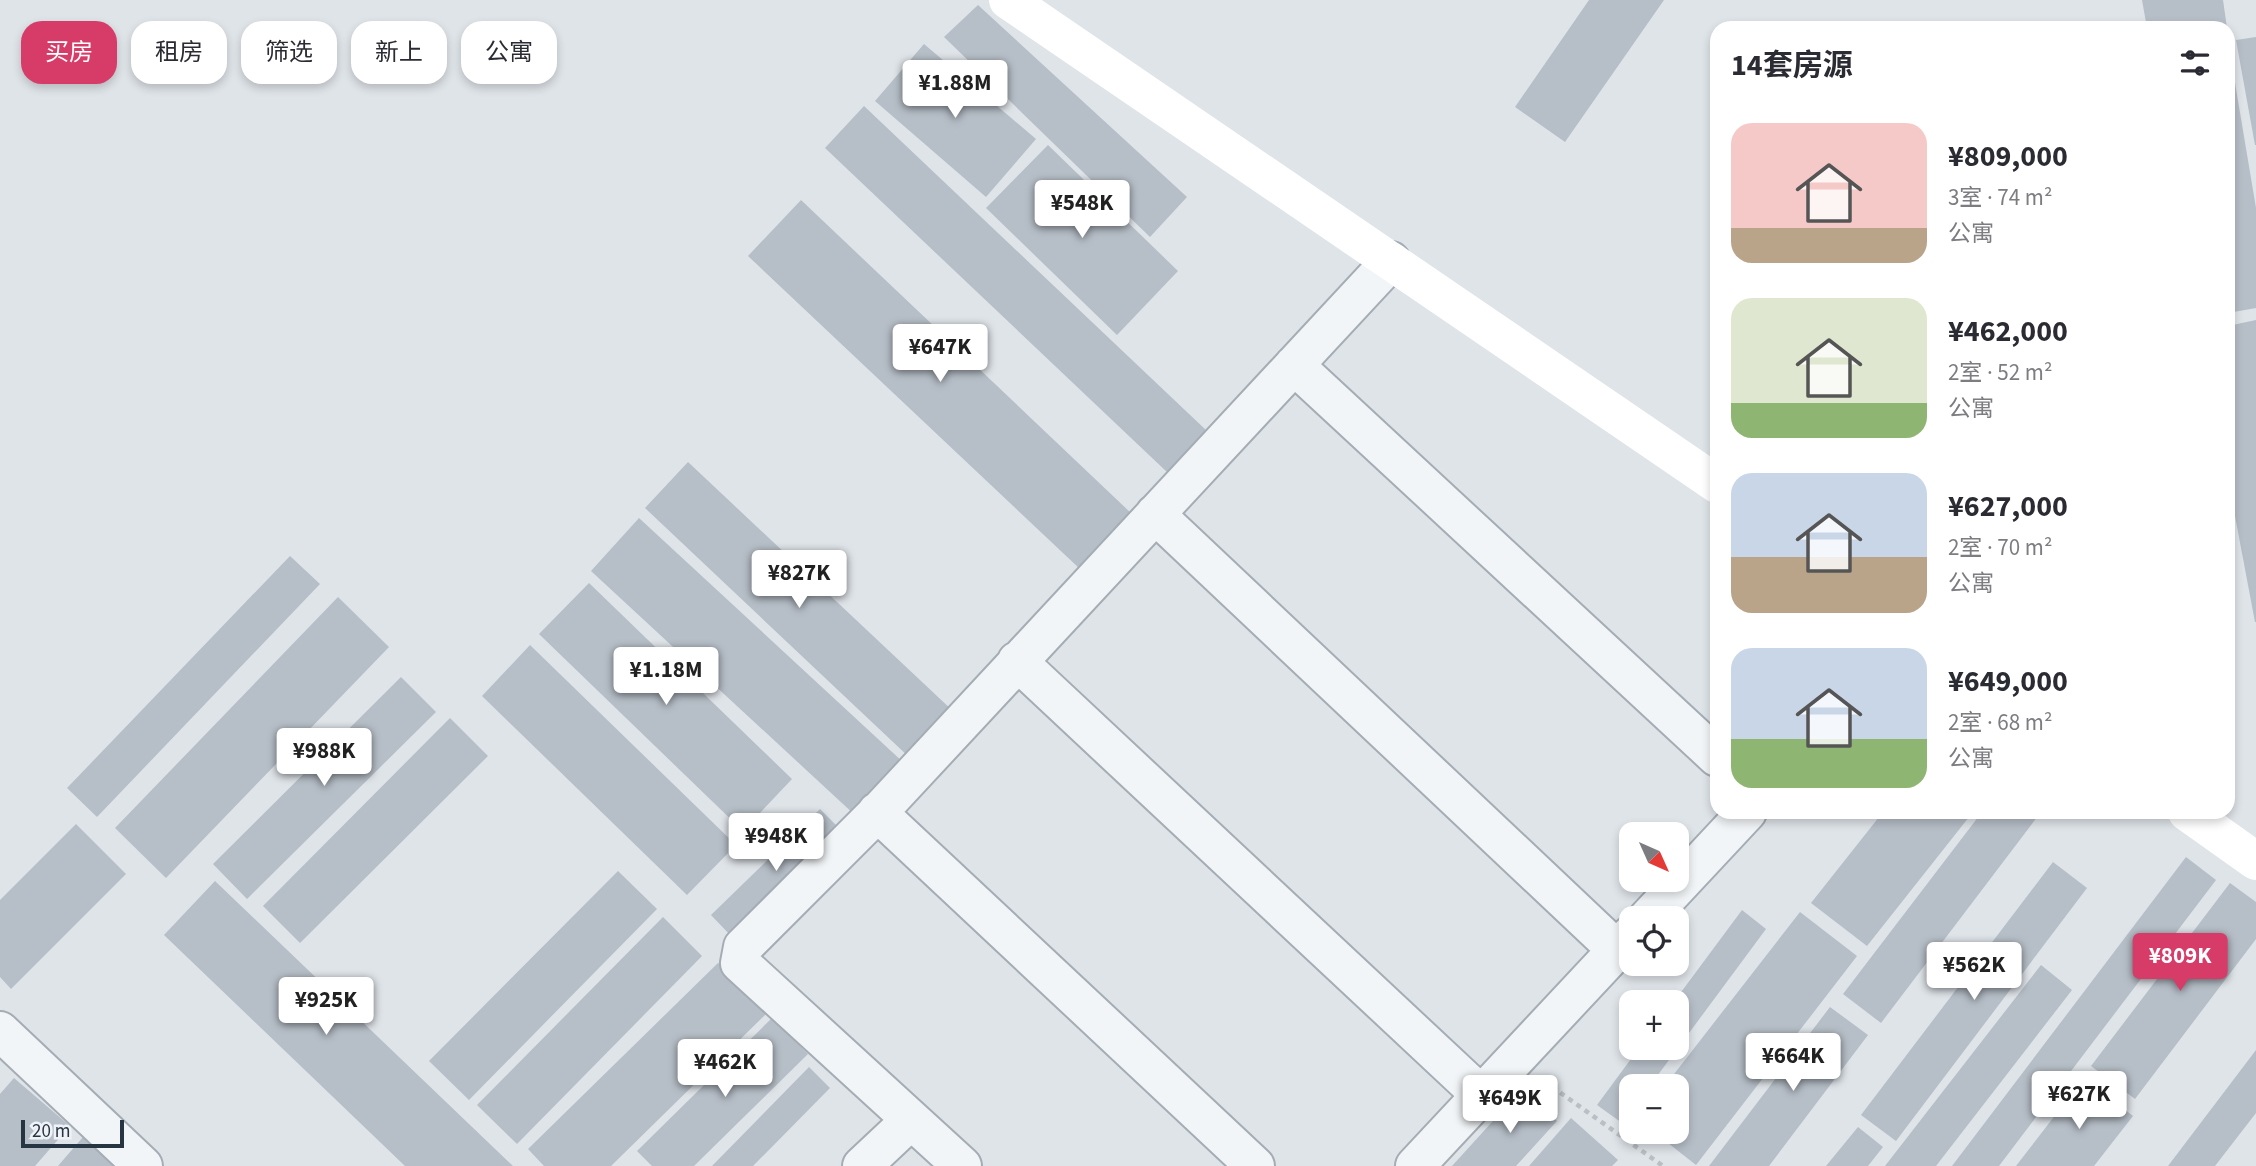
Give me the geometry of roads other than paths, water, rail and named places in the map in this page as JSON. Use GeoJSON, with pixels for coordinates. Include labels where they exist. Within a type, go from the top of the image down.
{"type":"FeatureCollection","features":[{"type":"Feature","properties":{"kind":"street"},"geometry":{"type":"LineString","coordinates":[[1008,0],[1710,479]]}},
{"type":"Feature","properties":{"kind":"street"},"geometry":{"type":"LineString","coordinates":[[962,1166],[740,963],[743,947],[877,812],[1391,261]]}},
{"type":"Feature","properties":{"kind":"street"},"geometry":{"type":"LineString","coordinates":[[1294,365],[1710,751]]}},
{"type":"Feature","properties":{"kind":"street"},"geometry":{"type":"LineString","coordinates":[[1155,514],[1619,938]]}},
{"type":"Feature","properties":{"kind":"street"},"geometry":{"type":"LineString","coordinates":[[1017,661],[1481,1095]]}},
{"type":"Feature","properties":{"kind":"street"},"geometry":{"type":"LineString","coordinates":[[877,812],[1255,1166]]}},
{"type":"Feature","properties":{"kind":"street"},"geometry":{"type":"LineString","coordinates":[[1659,906],[1740,819]]}},
{"type":"Feature","properties":{"kind":"street"},"geometry":{"type":"LineString","coordinates":[[2197,819],[2256,861]]}},
{"type":"Feature","properties":{"kind":"street"},"geometry":{"type":"LineString","coordinates":[[1415,1166],[1619,948]]}},
{"type":"Feature","properties":{"kind":"street"},"geometry":{"type":"LineString","coordinates":[[0,1031],[143,1166]]}},
{"type":"Feature","properties":{"kind":"street"},"geometry":{"type":"LineString","coordinates":[[862,1166],[911,1119]]}}]}
